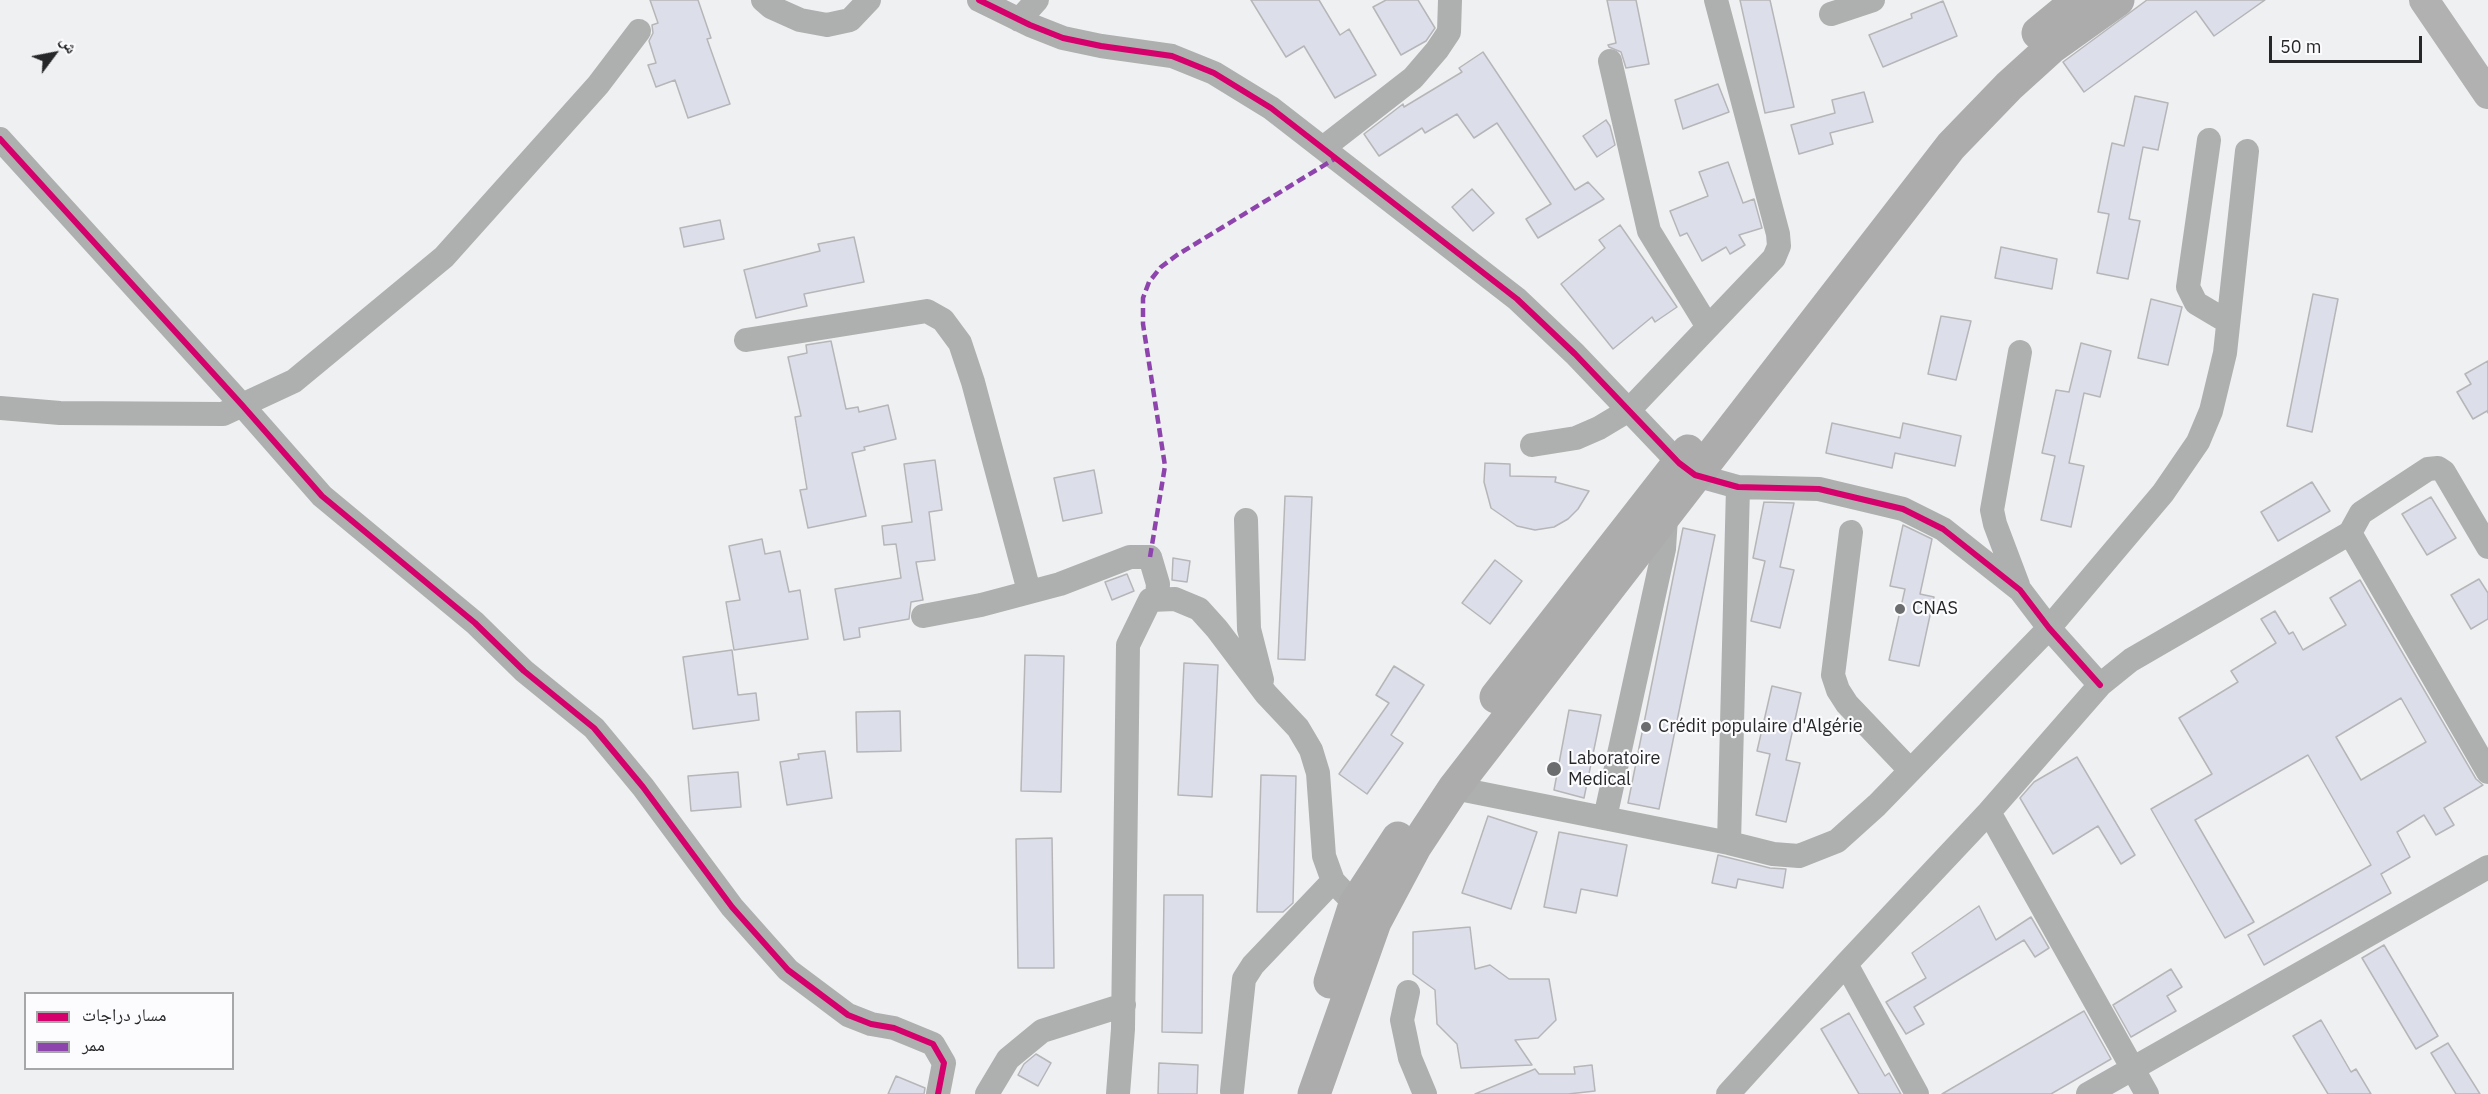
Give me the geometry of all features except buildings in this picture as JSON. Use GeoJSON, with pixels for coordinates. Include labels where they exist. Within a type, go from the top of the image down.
{"type":"FeatureCollection","features":[{"type":"Feature","properties":{"kind":"highway"},"geometry":{"type":"LineString","coordinates":[[1314,1094],[1375,922],[1414,847],[1454,788],[1666,517],[1687,469],[1929,138],[2030,40],[2078,0]]}},
{"type":"Feature","properties":{"kind":"highway"},"geometry":{"type":"LineString","coordinates":[[1297,1094],[1344,893],[1440,773],[1492,701],[1687,469],[1951,146],[2009,86],[2052,48],[2118,0]]}},
{"type":"Feature","properties":{"kind":"main road"},"geometry":{"type":"LineString","coordinates":[[2424,0],[2488,94]]}},
{"type":"Feature","properties":{"kind":"main road"},"geometry":{"type":"LineString","coordinates":[[2445,0],[2488,63]]}},
{"type":"Feature","properties":{"kind":"street"},"geometry":{"type":"LineString","coordinates":[[763,0],[771,7],[800,20],[827,25],[850,20],[869,0]]}},
{"type":"Feature","properties":{"kind":"street"},"geometry":{"type":"LineString","coordinates":[[980,0],[1019,20],[1063,38],[1172,56],[1214,73],[1271,108],[1517,300],[1575,354],[1687,469],[1738,487],[1819,489],[1903,509],[1943,529],[2020,590],[2049,628],[2100,685]]}},
{"type":"Feature","properties":{"kind":"street"},"geometry":{"type":"LineString","coordinates":[[1019,20],[1037,0]]}},
{"type":"Feature","properties":{"kind":"street"},"geometry":{"type":"LineString","coordinates":[[1323,148],[1413,78],[1449,32],[1450,0]]}},
{"type":"Feature","properties":{"kind":"street"},"geometry":{"type":"LineString","coordinates":[[1532,445],[1576,438],[1599,428],[1629,410],[1774,258],[1779,246],[1779,234],[1716,0]]}},
{"type":"Feature","properties":{"kind":"street"},"geometry":{"type":"LineString","coordinates":[[1831,14],[1873,0]]}},
{"type":"Feature","properties":{"kind":"street"},"geometry":{"type":"LineString","coordinates":[[0,408],[60,413],[223,414],[294,381],[444,257],[598,85],[639,32]]}},
{"type":"Feature","properties":{"kind":"street"},"geometry":{"type":"LineString","coordinates":[[1610,61],[1649,231],[1708,327]]}},
{"type":"Feature","properties":{"kind":"street"},"geometry":{"type":"LineString","coordinates":[[0,139],[322,496],[475,623],[524,671],[594,728],[643,787],[732,907],[788,970],[848,1015],[871,1024],[894,1028],[933,1044],[944,1063],[938,1094]]}},
{"type":"Feature","properties":{"kind":"street"},"geometry":{"type":"LineString","coordinates":[[2209,140],[2188,287],[2196,303],[2228,322]]}},
{"type":"Feature","properties":{"kind":"street"},"geometry":{"type":"LineString","coordinates":[[1454,788],[1729,843],[1773,854],[1799,856],[1838,842],[2049,628],[2163,493],[2198,442],[2211,411],[2225,353],[2247,151]]}},
{"type":"Feature","properties":{"kind":"street"},"geometry":{"type":"LineString","coordinates":[[747,340],[927,311],[943,320],[960,343],[973,382],[1029,591]]}},
{"type":"Feature","properties":{"kind":"street"},"geometry":{"type":"LineString","coordinates":[[2020,351],[1992,510],[2020,590]]}},
{"type":"Feature","properties":{"kind":"street"},"geometry":{"type":"LineString","coordinates":[[1728,1094],[1989,812],[2100,685],[2131,660],[2350,533],[2361,513],[2428,469],[2438,468],[2444,472],[2488,547]]}},
{"type":"Feature","properties":{"kind":"street"},"geometry":{"type":"LineString","coordinates":[[1729,843],[1738,487]]}},
{"type":"Feature","properties":{"kind":"street"},"geometry":{"type":"LineString","coordinates":[[1605,818],[1664,549],[1666,517]]}},
{"type":"Feature","properties":{"kind":"street"},"geometry":{"type":"LineString","coordinates":[[1246,520],[1249,629],[1266,694]]}},
{"type":"Feature","properties":{"kind":"street"},"geometry":{"type":"LineString","coordinates":[[1851,532],[1833,675],[1838,690],[1847,704],[1910,770]]}},
{"type":"Feature","properties":{"kind":"street"},"geometry":{"type":"LineString","coordinates":[[2350,533],[2488,772]]}},
{"type":"Feature","properties":{"kind":"street"},"geometry":{"type":"LineString","coordinates":[[923,616],[981,605],[1060,584],[1130,557],[1150,557],[1158,584],[1157,597],[1150,600],[1128,645],[1124,1005],[1118,1094]]}},
{"type":"Feature","properties":{"kind":"street"},"geometry":{"type":"LineString","coordinates":[[1150,600],[1175,599],[1199,609],[1266,694],[1298,728],[1311,750],[1318,773],[1324,856],[1344,893],[1253,965],[1244,979],[1232,1092]]}},
{"type":"Feature","properties":{"kind":"street"},"geometry":{"type":"LineString","coordinates":[[1989,812],[2147,1094]]}},
{"type":"Feature","properties":{"kind":"street"},"geometry":{"type":"LineString","coordinates":[[2088,1094],[2488,867]]}},
{"type":"Feature","properties":{"kind":"street"},"geometry":{"type":"LineString","coordinates":[[1846,964],[1917,1094]]}},
{"type":"Feature","properties":{"kind":"street"},"geometry":{"type":"LineString","coordinates":[[1407,992],[1402,1020],[1410,1058],[1425,1094]]}},
{"type":"Feature","properties":{"kind":"street"},"geometry":{"type":"LineString","coordinates":[[987,1094],[1008,1059],[1042,1031],[1124,1005]]}},
{"type":"Feature","properties":{"kind":"marked path"},"geometry":{"type":"LineString","coordinates":[[1150,557],[1165,466],[1143,324],[1143,298],[1149,282],[1161,267],[1177,255],[1336,158]]}},
{"type":"Feature","properties":{"kind":"cycle path"},"geometry":{"type":"LineString","coordinates":[[979,0],[1063,38],[1172,56],[1214,73],[1271,108],[1517,299],[1575,354],[1679,463],[1695,475],[1738,487],[1819,489],[1903,509],[1943,529],[2020,590],[2049,628],[2100,685]]}},
{"type":"Feature","properties":{"kind":"cycle path"},"geometry":{"type":"LineString","coordinates":[[0,139],[322,496],[475,623],[524,671],[594,728],[643,787],[732,907],[788,970],[848,1015],[871,1024],[894,1028],[933,1044],[944,1063],[938,1094]]}},
{"type":"Feature","properties":{"kind":"place","name":"CNAS"},"geometry":{"type":"Point","coordinates":[1900,609]}},
{"type":"Feature","properties":{"kind":"place","name":"Crédit populaire d'Algérie"},"geometry":{"type":"Point","coordinates":[1646,727]}},
{"type":"Feature","properties":{"kind":"place","name":"Laboratoire Medical"},"geometry":{"type":"Point","coordinates":[1554,769]}}]}
